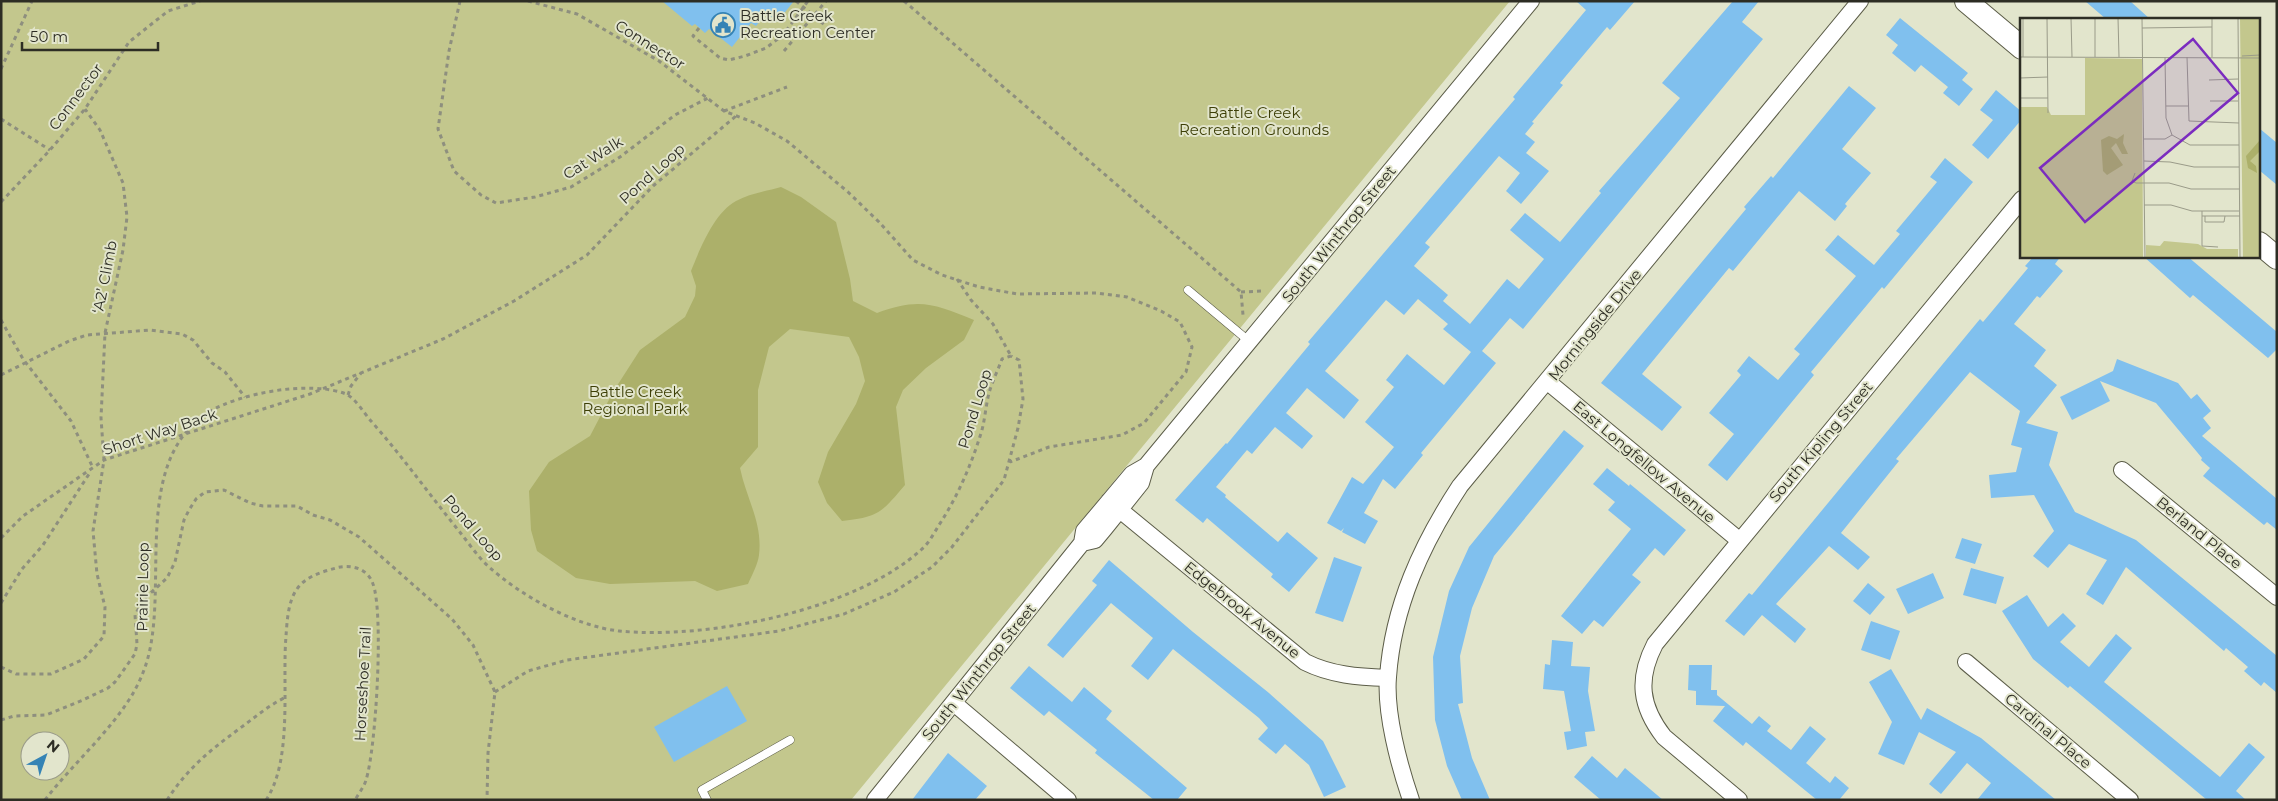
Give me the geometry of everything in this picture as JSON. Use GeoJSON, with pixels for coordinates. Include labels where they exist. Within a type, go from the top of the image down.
{"type":"FeatureCollection","features":[{"type":"Feature","properties":{"kind":"street","name":"South Winthrop Street"},"geometry":{"type":"LineString","coordinates":[[875,800],[955,704],[1082,543],[1084,531],[1114,505],[1132,474],[1146,466],[1531,1]]}},
{"type":"Feature","properties":{"kind":"street","name":"Morningside Drive"},"geometry":{"type":"LineString","coordinates":[[1387,678],[1394,635],[1404,596],[1418,559],[1436,523],[1460,486],[1548,382],[1860,1]]}},
{"type":"Feature","properties":{"kind":"street"},"geometry":{"type":"LineString","coordinates":[[1966,1],[2020,46]]}},
{"type":"Feature","properties":{"kind":"street","name":"South Kipling Street"},"geometry":{"type":"LineString","coordinates":[[1740,800],[1664,737],[1649,713],[1644,694],[1643,682],[1646,662],[1655,644],[2020,201]]}},
{"type":"Feature","properties":{"kind":"street"},"geometry":{"type":"LineString","coordinates":[[2260,244],[2277,258]]}},
{"type":"Feature","properties":{"kind":"street","name":"East Longfellow Avenue"},"geometry":{"type":"LineString","coordinates":[[1548,382],[1740,541]]}},
{"type":"Feature","properties":{"kind":"street","name":"Berland Place"},"geometry":{"type":"LineString","coordinates":[[2122,470],[2277,597]]}},
{"type":"Feature","properties":{"kind":"street","name":"Edgebrook Avenue"},"geometry":{"type":"LineString","coordinates":[[1114,505],[1305,662],[1327,671],[1345,675],[1387,678]]}},
{"type":"Feature","properties":{"kind":"street","name":"Cardinal Place"},"geometry":{"type":"LineString","coordinates":[[1966,662],[2130,800]]}},
{"type":"Feature","properties":{"kind":"street"},"geometry":{"type":"LineString","coordinates":[[1387,678],[1392,728],[1402,776],[1411,800]]}},
{"type":"Feature","properties":{"kind":"street"},"geometry":{"type":"LineString","coordinates":[[955,704],[1068,800]]}},
{"type":"Feature","properties":{"kind":"lane"},"geometry":{"type":"LineString","coordinates":[[1188,290],[1250,342]]}},
{"type":"Feature","properties":{"kind":"lane"},"geometry":{"type":"LineString","coordinates":[[707,800],[702,790],[790,740]]}},
{"type":"Feature","properties":{"kind":"path"},"geometry":{"type":"LineString","coordinates":[[1,69],[32,1]]}},
{"type":"Feature","properties":{"kind":"path","name":"Connector"},"geometry":{"type":"LineString","coordinates":[[1,202],[50,150],[85,108],[129,42],[168,11],[200,1]]}},
{"type":"Feature","properties":{"kind":"path","name":"Cat Walk"},"geometry":{"type":"LineString","coordinates":[[460,1],[449,51],[438,129],[454,171],[481,195],[496,203],[535,198],[570,188],[620,157],[675,115],[708,98]]}},
{"type":"Feature","properties":{"kind":"path","name":"Connector"},"geometry":{"type":"LineString","coordinates":[[528,1],[577,14],[659,61],[724,111],[736,116]]}},
{"type":"Feature","properties":{"kind":"path"},"geometry":{"type":"LineString","coordinates":[[796,1],[826,26]]}},
{"type":"Feature","properties":{"kind":"path"},"geometry":{"type":"LineString","coordinates":[[699,28],[693,36],[720,58],[729,60],[766,48],[783,35],[808,1]]}},
{"type":"Feature","properties":{"kind":"path"},"geometry":{"type":"LineString","coordinates":[[784,51],[826,1]]}},
{"type":"Feature","properties":{"kind":"path"},"geometry":{"type":"LineString","coordinates":[[904,1],[1240,292],[1243,315]]}},
{"type":"Feature","properties":{"kind":"path"},"geometry":{"type":"LineString","coordinates":[[724,111],[787,87]]}},
{"type":"Feature","properties":{"kind":"path","name":"‘A2’ Climb"},"geometry":{"type":"LineString","coordinates":[[1,667],[16,674],[51,674],[84,659],[104,636],[105,607],[96,574],[93,531],[104,460],[101,418],[105,333],[123,250],[127,218],[123,183],[100,130],[85,108]]}},
{"type":"Feature","properties":{"kind":"path"},"geometry":{"type":"LineString","coordinates":[[736,116],[787,142],[848,192],[879,222],[913,260],[942,274],[1017,294],[1097,293],[1127,298],[1161,311],[1180,322],[1192,348],[1186,372],[1144,423],[1122,435],[1048,447],[1010,462]]}},
{"type":"Feature","properties":{"kind":"path","name":"Pond Loop"},"geometry":{"type":"LineString","coordinates":[[361,372],[443,339],[514,300],[587,254],[653,186],[736,116]]}},
{"type":"Feature","properties":{"kind":"path"},"geometry":{"type":"LineString","coordinates":[[1,119],[50,150]]}},
{"type":"Feature","properties":{"kind":"path"},"geometry":{"type":"LineString","coordinates":[[495,692],[528,671],[567,660],[779,631],[819,622],[894,592],[932,567],[952,547],[1004,480],[1010,462],[1023,399],[1019,360],[1011,356],[993,324],[971,300],[957,279]]}},
{"type":"Feature","properties":{"kind":"path"},"geometry":{"type":"LineString","coordinates":[[1240,292],[1262,291]]}},
{"type":"Feature","properties":{"kind":"path"},"geometry":{"type":"LineString","coordinates":[[1,320],[27,364],[71,421],[93,468],[23,516],[1,538]]}},
{"type":"Feature","properties":{"kind":"path"},"geometry":{"type":"LineString","coordinates":[[1,375],[27,364],[69,340],[105,333],[150,330],[182,334],[193,340],[212,363],[225,372],[245,397]]}},
{"type":"Feature","properties":{"kind":"path","name":"Pond Loop"},"geometry":{"type":"LineString","coordinates":[[348,395],[405,460],[430,495],[487,565],[535,599],[577,621],[618,631],[667,631],[728,626],[773,617],[816,605],[871,585],[924,548],[955,502],[982,429],[992,383],[1002,358],[1011,356]]}},
{"type":"Feature","properties":{"kind":"path"},"geometry":{"type":"LineString","coordinates":[[348,395],[351,386],[361,372]]}},
{"type":"Feature","properties":{"kind":"path","name":"Short Way Back"},"geometry":{"type":"LineString","coordinates":[[1,603],[22,569],[43,545],[93,468],[104,460],[184,436],[321,390],[361,372]]}},
{"type":"Feature","properties":{"kind":"path","name":"Prairie Loop"},"geometry":{"type":"LineString","coordinates":[[45,800],[74,763],[120,714],[137,687],[153,644],[156,588],[154,551],[160,496],[172,456],[184,436],[194,423],[208,413],[229,402],[245,397],[290,389],[321,390],[348,395]]}},
{"type":"Feature","properties":{"kind":"path"},"geometry":{"type":"LineString","coordinates":[[1,720],[14,716],[46,715],[108,688],[135,654],[137,644],[135,615],[143,600],[166,578],[175,562],[184,520],[189,510],[196,499],[212,490],[224,490],[250,503],[263,506],[297,506],[313,515],[330,520],[359,537],[452,620],[473,645],[495,692],[488,753],[487,800]]}},
{"type":"Feature","properties":{"kind":"path","name":"Horseshoe Trail"},"geometry":{"type":"LineString","coordinates":[[285,698],[284,663],[287,619],[297,589],[314,574],[346,565],[364,570],[373,582],[377,606],[378,642],[373,740],[366,780],[355,800]]}},
{"type":"Feature","properties":{"kind":"path"},"geometry":{"type":"LineString","coordinates":[[168,800],[191,767],[206,752],[269,706],[285,698]]}},
{"type":"Feature","properties":{"kind":"path"},"geometry":{"type":"LineString","coordinates":[[266,800],[279,771],[285,698]]}},
{"type":"Feature","properties":{"kind":"green space","name":"Battle Creek Regional Park"},"geometry":{"type":"Polygon","coordinates":[[[1,1],[1510,1],[851,800],[1,800],[1,1]]]}},
{"type":"Feature","properties":{"kind":"shaded area"},"geometry":{"type":"Polygon","coordinates":[[[781,187],[801,197],[836,222],[850,279],[853,301],[877,313],[904,305],[927,304],[974,320],[964,340],[926,368],[903,390],[896,407],[905,485],[879,512],[864,517],[842,521],[827,503],[818,482],[828,452],[856,404],[865,381],[859,357],[849,337],[790,329],[769,347],[758,390],[758,447],[740,468],[759,532],[760,543],[757,562],[748,584],[717,591],[695,581],[610,584],[576,578],[537,551],[531,530],[529,491],[549,462],[590,436],[613,392],[640,350],[685,317],[695,296],[696,286],[691,271],[709,232],[721,214],[736,201],[781,187]]]}},
{"type":"Feature","properties":{"kind":"building","name":"Battle Creek Recreation Center"},"geometry":{"type":"Polygon","coordinates":[[[662,1],[794,1],[777,22],[767,13],[756,26],[751,23],[732,47],[709,29],[705,33],[695,24],[692,26],[662,1]]]}},
{"type":"Feature","properties":{"kind":"building"},"geometry":{"type":"Polygon","coordinates":[[[1576,1],[1635,1],[1610,30],[1607,27],[1560,83],[1563,85],[1532,122],[1534,123],[1525,134],[1535,142],[1526,153],[1549,171],[1521,204],[1506,191],[1520,173],[1499,156],[1425,243],[1430,247],[1414,266],[1448,295],[1443,301],[1470,324],[1507,279],[1519,289],[1544,259],[1510,230],[1525,213],[1560,242],[1601,193],[1599,191],[1680,98],[1662,83],[1733,1],[1759,1],[1742,22],[1763,39],[1523,329],[1510,318],[1482,351],[1496,363],[1421,453],[1423,455],[1395,489],[1383,479],[1364,513],[1378,521],[1365,544],[1342,532],[1344,528],[1341,531],[1327,523],[1352,477],[1363,484],[1394,447],[1365,422],[1394,387],[1386,380],[1407,354],[1444,385],[1471,352],[1443,329],[1448,324],[1418,299],[1404,315],[1386,300],[1325,371],[1359,400],[1344,419],[1307,388],[1286,413],[1313,436],[1302,449],[1275,427],[1252,454],[1247,450],[1216,487],[1226,495],[1225,497],[1278,542],[1287,532],[1318,558],[1289,592],[1271,577],[1273,574],[1207,518],[1203,523],[1175,500],[1227,444],[1310,344],[1308,342],[1515,99],[1513,97],[1586,10],[1576,1]]]}},
{"type":"Feature","properties":{"kind":"building"},"geometry":{"type":"Polygon","coordinates":[[[2085,1],[2130,1],[2149,18],[2105,18],[2085,1]]]}},
{"type":"Feature","properties":{"kind":"building"},"geometry":{"type":"Polygon","coordinates":[[[1900,18],[1968,73],[1962,80],[1973,89],[1959,106],[1943,93],[1948,87],[1921,65],[1915,72],[1892,53],[1898,45],[1886,35],[1900,18]]]}},
{"type":"Feature","properties":{"kind":"building"},"geometry":{"type":"Polygon","coordinates":[[[1849,86],[1876,108],[1842,149],[1871,173],[1845,204],[1847,206],[1835,221],[1799,191],[1733,271],[1729,268],[1642,374],[1682,407],[1662,431],[1601,383],[1746,209],[1744,207],[1771,176],[1773,178],[1849,86]]]}},
{"type":"Feature","properties":{"kind":"building"},"geometry":{"type":"Polygon","coordinates":[[[1996,90],[2020,110],[2020,121],[1988,159],[1972,145],[1993,120],[1980,110],[1996,90]]]}},
{"type":"Feature","properties":{"kind":"building"},"geometry":{"type":"Polygon","coordinates":[[[2260,129],[2277,143],[2277,185],[2260,171],[2260,129]]]}},
{"type":"Feature","properties":{"kind":"building"},"geometry":{"type":"Polygon","coordinates":[[[1945,158],[1973,182],[1884,289],[1882,287],[1811,372],[1814,375],[1727,481],[1708,465],[1734,434],[1709,413],[1741,375],[1737,371],[1749,356],[1778,380],[1800,354],[1794,349],[1856,276],[1825,250],[1838,235],[1874,265],[1900,234],[1896,231],[1937,182],[1930,177],[1945,158]]]}},
{"type":"Feature","properties":{"kind":"building"},"geometry":{"type":"Polygon","coordinates":[[[2032,258],[2060,258],[2055,264],[2063,271],[2040,298],[2037,296],[2014,324],[2046,350],[2034,366],[2057,385],[2026,423],[2058,432],[2049,465],[2075,512],[2136,540],[2277,656],[2277,693],[2264,682],[2261,686],[2244,671],[2248,667],[2226,648],[2224,651],[2126,567],[2103,605],[2086,594],[2107,560],[2069,544],[2048,568],[2033,556],[2054,531],[2034,495],[1991,498],[1989,475],[2016,472],[2022,448],[2011,445],[2020,411],[1970,372],[1896,459],[1899,461],[1841,533],[1870,557],[1858,570],[1829,546],[1776,604],[1806,629],[1795,643],[1762,615],[1744,636],[1725,621],[1749,593],[1752,595],[1980,319],[1983,322],[2028,268],[2025,266],[2032,258]]]}},
{"type":"Feature","properties":{"kind":"building"},"geometry":{"type":"Polygon","coordinates":[[[2145,258],[2189,258],[2277,332],[2277,349],[2268,358],[2193,295],[2190,298],[2145,258]]]}},
{"type":"Feature","properties":{"kind":"building"},"geometry":{"type":"Polygon","coordinates":[[[2117,359],[2178,383],[2191,399],[2197,394],[2211,411],[2203,418],[2211,428],[2202,436],[2277,499],[2277,530],[2267,522],[2264,525],[2203,476],[2210,468],[2201,460],[2202,458],[2156,403],[2100,381],[2110,401],[2072,420],[2060,397],[2113,371],[2117,359]]]}},
{"type":"Feature","properties":{"kind":"building"},"geometry":{"type":"Polygon","coordinates":[[[1564,430],[1584,446],[1494,556],[1472,608],[1460,656],[1463,703],[1458,704],[1472,758],[1490,800],[1462,800],[1447,766],[1435,720],[1433,657],[1449,591],[1469,547],[1564,430]]]}},
{"type":"Feature","properties":{"kind":"building"},"geometry":{"type":"Polygon","coordinates":[[[1607,468],[1629,486],[1630,484],[1686,530],[1664,556],[1655,548],[1632,575],[1641,582],[1603,627],[1594,620],[1582,634],[1561,616],[1631,529],[1608,510],[1615,502],[1593,484],[1607,468]]]}},
{"type":"Feature","properties":{"kind":"building"},"geometry":{"type":"Polygon","coordinates":[[[1962,538],[1982,544],[1975,564],[1955,558],[1962,538]]]}},
{"type":"Feature","properties":{"kind":"building"},"geometry":{"type":"Polygon","coordinates":[[[1334,557],[1362,567],[1343,622],[1315,613],[1334,557]]]}},
{"type":"Feature","properties":{"kind":"building"},"geometry":{"type":"Polygon","coordinates":[[[1109,560],[1193,632],[1269,693],[1323,741],[1346,787],[1324,797],[1309,765],[1285,744],[1276,754],[1258,739],[1268,728],[1259,718],[1173,649],[1148,680],[1131,666],[1153,638],[1111,603],[1063,658],[1047,645],[1097,585],[1092,581],[1109,560]]]}},
{"type":"Feature","properties":{"kind":"building"},"geometry":{"type":"Polygon","coordinates":[[[1971,568],[2004,577],[1996,604],[1963,595],[1971,568]]]}},
{"type":"Feature","properties":{"kind":"building"},"geometry":{"type":"Polygon","coordinates":[[[1933,573],[1944,598],[1908,614],[1896,589],[1933,573]]]}},
{"type":"Feature","properties":{"kind":"building"},"geometry":{"type":"Polygon","coordinates":[[[1868,583],[1885,597],[1870,615],[1853,601],[1868,583]]]}},
{"type":"Feature","properties":{"kind":"building"},"geometry":{"type":"Polygon","coordinates":[[[2027,595],[2048,627],[2063,613],[2076,626],[2060,642],[2089,667],[2116,634],[2132,648],[2104,682],[2220,777],[2249,743],[2265,757],[2236,791],[2246,800],[2207,800],[2070,686],[2068,688],[2033,659],[2002,611],[2027,595]]]}},
{"type":"Feature","properties":{"kind":"building"},"geometry":{"type":"Polygon","coordinates":[[[1871,621],[1900,631],[1890,660],[1861,650],[1871,621]]]}},
{"type":"Feature","properties":{"kind":"building"},"geometry":{"type":"Polygon","coordinates":[[[1552,640],[1573,642],[1571,666],[1590,667],[1588,691],[1595,731],[1585,732],[1587,746],[1567,750],[1564,732],[1571,731],[1564,691],[1543,689],[1545,664],[1550,665],[1552,640]]]}},
{"type":"Feature","properties":{"kind":"building"},"geometry":{"type":"Polygon","coordinates":[[[1689,665],[1712,665],[1711,690],[1717,690],[1717,695],[1752,724],[1759,716],[1771,726],[1767,731],[1791,750],[1810,726],[1826,739],[1806,763],[1830,783],[1835,776],[1849,788],[1839,800],[1817,800],[1746,742],[1743,746],[1713,721],[1725,706],[1696,705],[1696,691],[1688,690],[1689,665]]]}},
{"type":"Feature","properties":{"kind":"building"},"geometry":{"type":"Polygon","coordinates":[[[1029,666],[1072,702],[1084,687],[1112,711],[1106,719],[1187,788],[1177,800],[1154,800],[1095,753],[1097,750],[1049,711],[1044,716],[1010,688],[1029,666]]]}},
{"type":"Feature","properties":{"kind":"building"},"geometry":{"type":"Polygon","coordinates":[[[1891,669],[1921,720],[1927,708],[1981,738],[2056,800],[1977,800],[1991,783],[1967,763],[1941,794],[1929,784],[1956,752],[1919,732],[1904,765],[1878,754],[1892,722],[1869,682],[1891,669]]]}},
{"type":"Feature","properties":{"kind":"building"},"geometry":{"type":"Polygon","coordinates":[[[727,686],[747,721],[674,762],[654,727],[727,686]]]}},
{"type":"Feature","properties":{"kind":"building"},"geometry":{"type":"Polygon","coordinates":[[[948,753],[987,786],[975,800],[912,800],[948,753]]]}},
{"type":"Feature","properties":{"kind":"building"},"geometry":{"type":"Polygon","coordinates":[[[1592,756],[1617,778],[1625,768],[1663,800],[1601,800],[1574,777],[1592,756]]]}},
{"type":"Feature","properties":{"kind":"place","name":"Battle Creek Recreation Center"},"geometry":{"type":"Point","coordinates":[723,25]}},
{"type":"Feature","properties":{"kind":"park label","name":"Battle Creek Recreation Grounds"},"geometry":{"type":"Point","coordinates":[1254,122]}}]}
